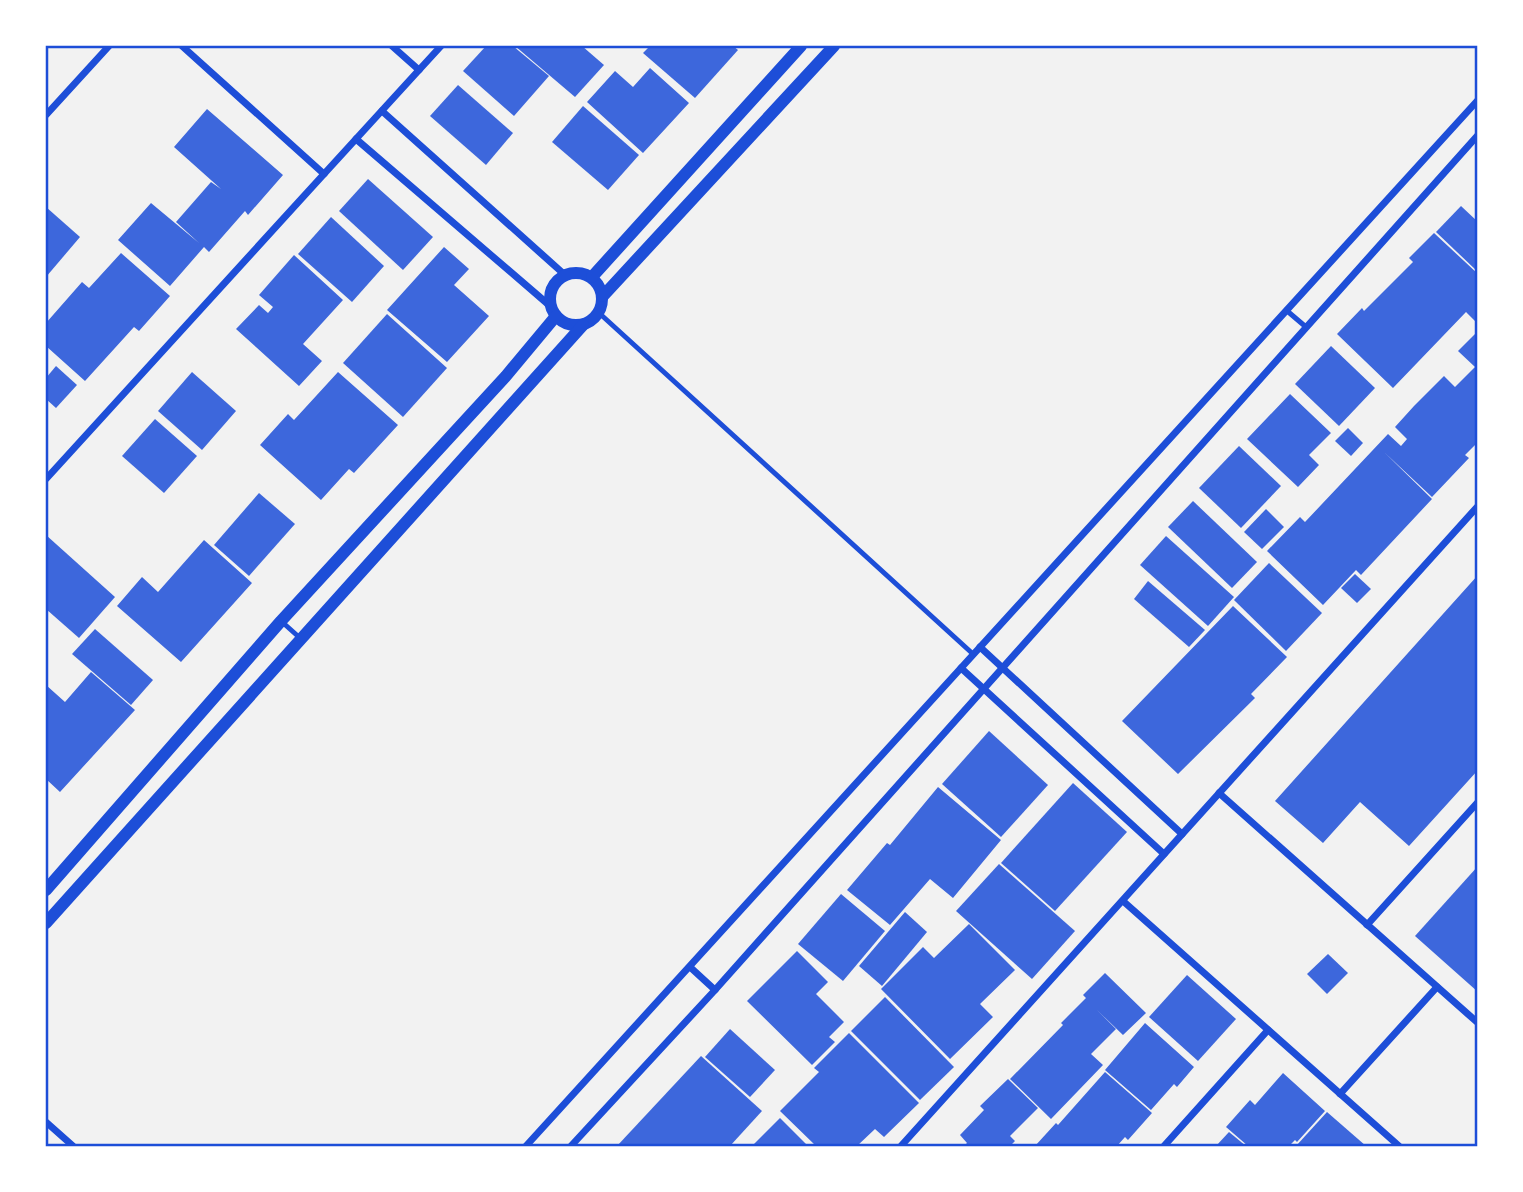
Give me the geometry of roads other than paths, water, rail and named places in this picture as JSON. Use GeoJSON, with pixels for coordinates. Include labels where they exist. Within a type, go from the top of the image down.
{"type":"FeatureCollection","features":[{"type":"Feature","properties":{"kind":"street"},"geometry":{"type":"LineString","coordinates":[[46,115],[109,46]]}},
{"type":"Feature","properties":{"kind":"street"},"geometry":{"type":"LineString","coordinates":[[182,46],[324,174]]}},
{"type":"Feature","properties":{"kind":"street"},"geometry":{"type":"LineString","coordinates":[[392,46],[419,70]]}},
{"type":"Feature","properties":{"kind":"street"},"geometry":{"type":"LineString","coordinates":[[46,479],[441,46]]}},
{"type":"Feature","properties":{"kind":"street"},"geometry":{"type":"LineString","coordinates":[[592,277],[801,46]]}},
{"type":"Feature","properties":{"kind":"street"},"geometry":{"type":"LineString","coordinates":[[46,923],[583,325],[598,312],[603,296],[834,46]]}},
{"type":"Feature","properties":{"kind":"street"},"geometry":{"type":"LineString","coordinates":[[526,1146],[1478,100]]}},
{"type":"Feature","properties":{"kind":"street"},"geometry":{"type":"LineString","coordinates":[[382,111],[565,275]]}},
{"type":"Feature","properties":{"kind":"street"},"geometry":{"type":"LineString","coordinates":[[571,1146],[715,990],[1478,135]]}},
{"type":"Feature","properties":{"kind":"street"},"geometry":{"type":"LineString","coordinates":[[356,139],[552,311],[573,326],[583,325]]}},
{"type":"Feature","properties":{"kind":"street"},"geometry":{"type":"LineString","coordinates":[[46,890],[281,621],[506,376],[552,311],[554,286],[565,275],[580,272],[592,277],[603,296]]}},
{"type":"Feature","properties":{"kind":"street"},"geometry":{"type":"LineString","coordinates":[[901,1146],[1478,506]]}},
{"type":"Feature","properties":{"kind":"street"},"geometry":{"type":"LineString","coordinates":[[980,647],[1182,834]]}},
{"type":"Feature","properties":{"kind":"street"},"geometry":{"type":"LineString","coordinates":[[961,668],[1164,854]]}},
{"type":"Feature","properties":{"kind":"street"},"geometry":{"type":"LineString","coordinates":[[1219,793],[1478,1023]]}},
{"type":"Feature","properties":{"kind":"street"},"geometry":{"type":"LineString","coordinates":[[1367,925],[1478,802]]}},
{"type":"Feature","properties":{"kind":"street"},"geometry":{"type":"LineString","coordinates":[[1123,901],[1399,1146]]}},
{"type":"Feature","properties":{"kind":"street"},"geometry":{"type":"LineString","coordinates":[[690,967],[715,990]]}},
{"type":"Feature","properties":{"kind":"street"},"geometry":{"type":"LineString","coordinates":[[1340,1094],[1437,987]]}},
{"type":"Feature","properties":{"kind":"street"},"geometry":{"type":"LineString","coordinates":[[1164,1146],[1268,1030]]}},
{"type":"Feature","properties":{"kind":"street"},"geometry":{"type":"LineString","coordinates":[[46,1122],[73,1146]]}},
{"type":"Feature","properties":{"kind":"lane"},"geometry":{"type":"LineString","coordinates":[[1286,310],[1306,327]]}},
{"type":"Feature","properties":{"kind":"lane"},"geometry":{"type":"LineString","coordinates":[[598,312],[973,654]]}},
{"type":"Feature","properties":{"kind":"lane"},"geometry":{"type":"LineString","coordinates":[[281,621],[301,639]]}}]}
